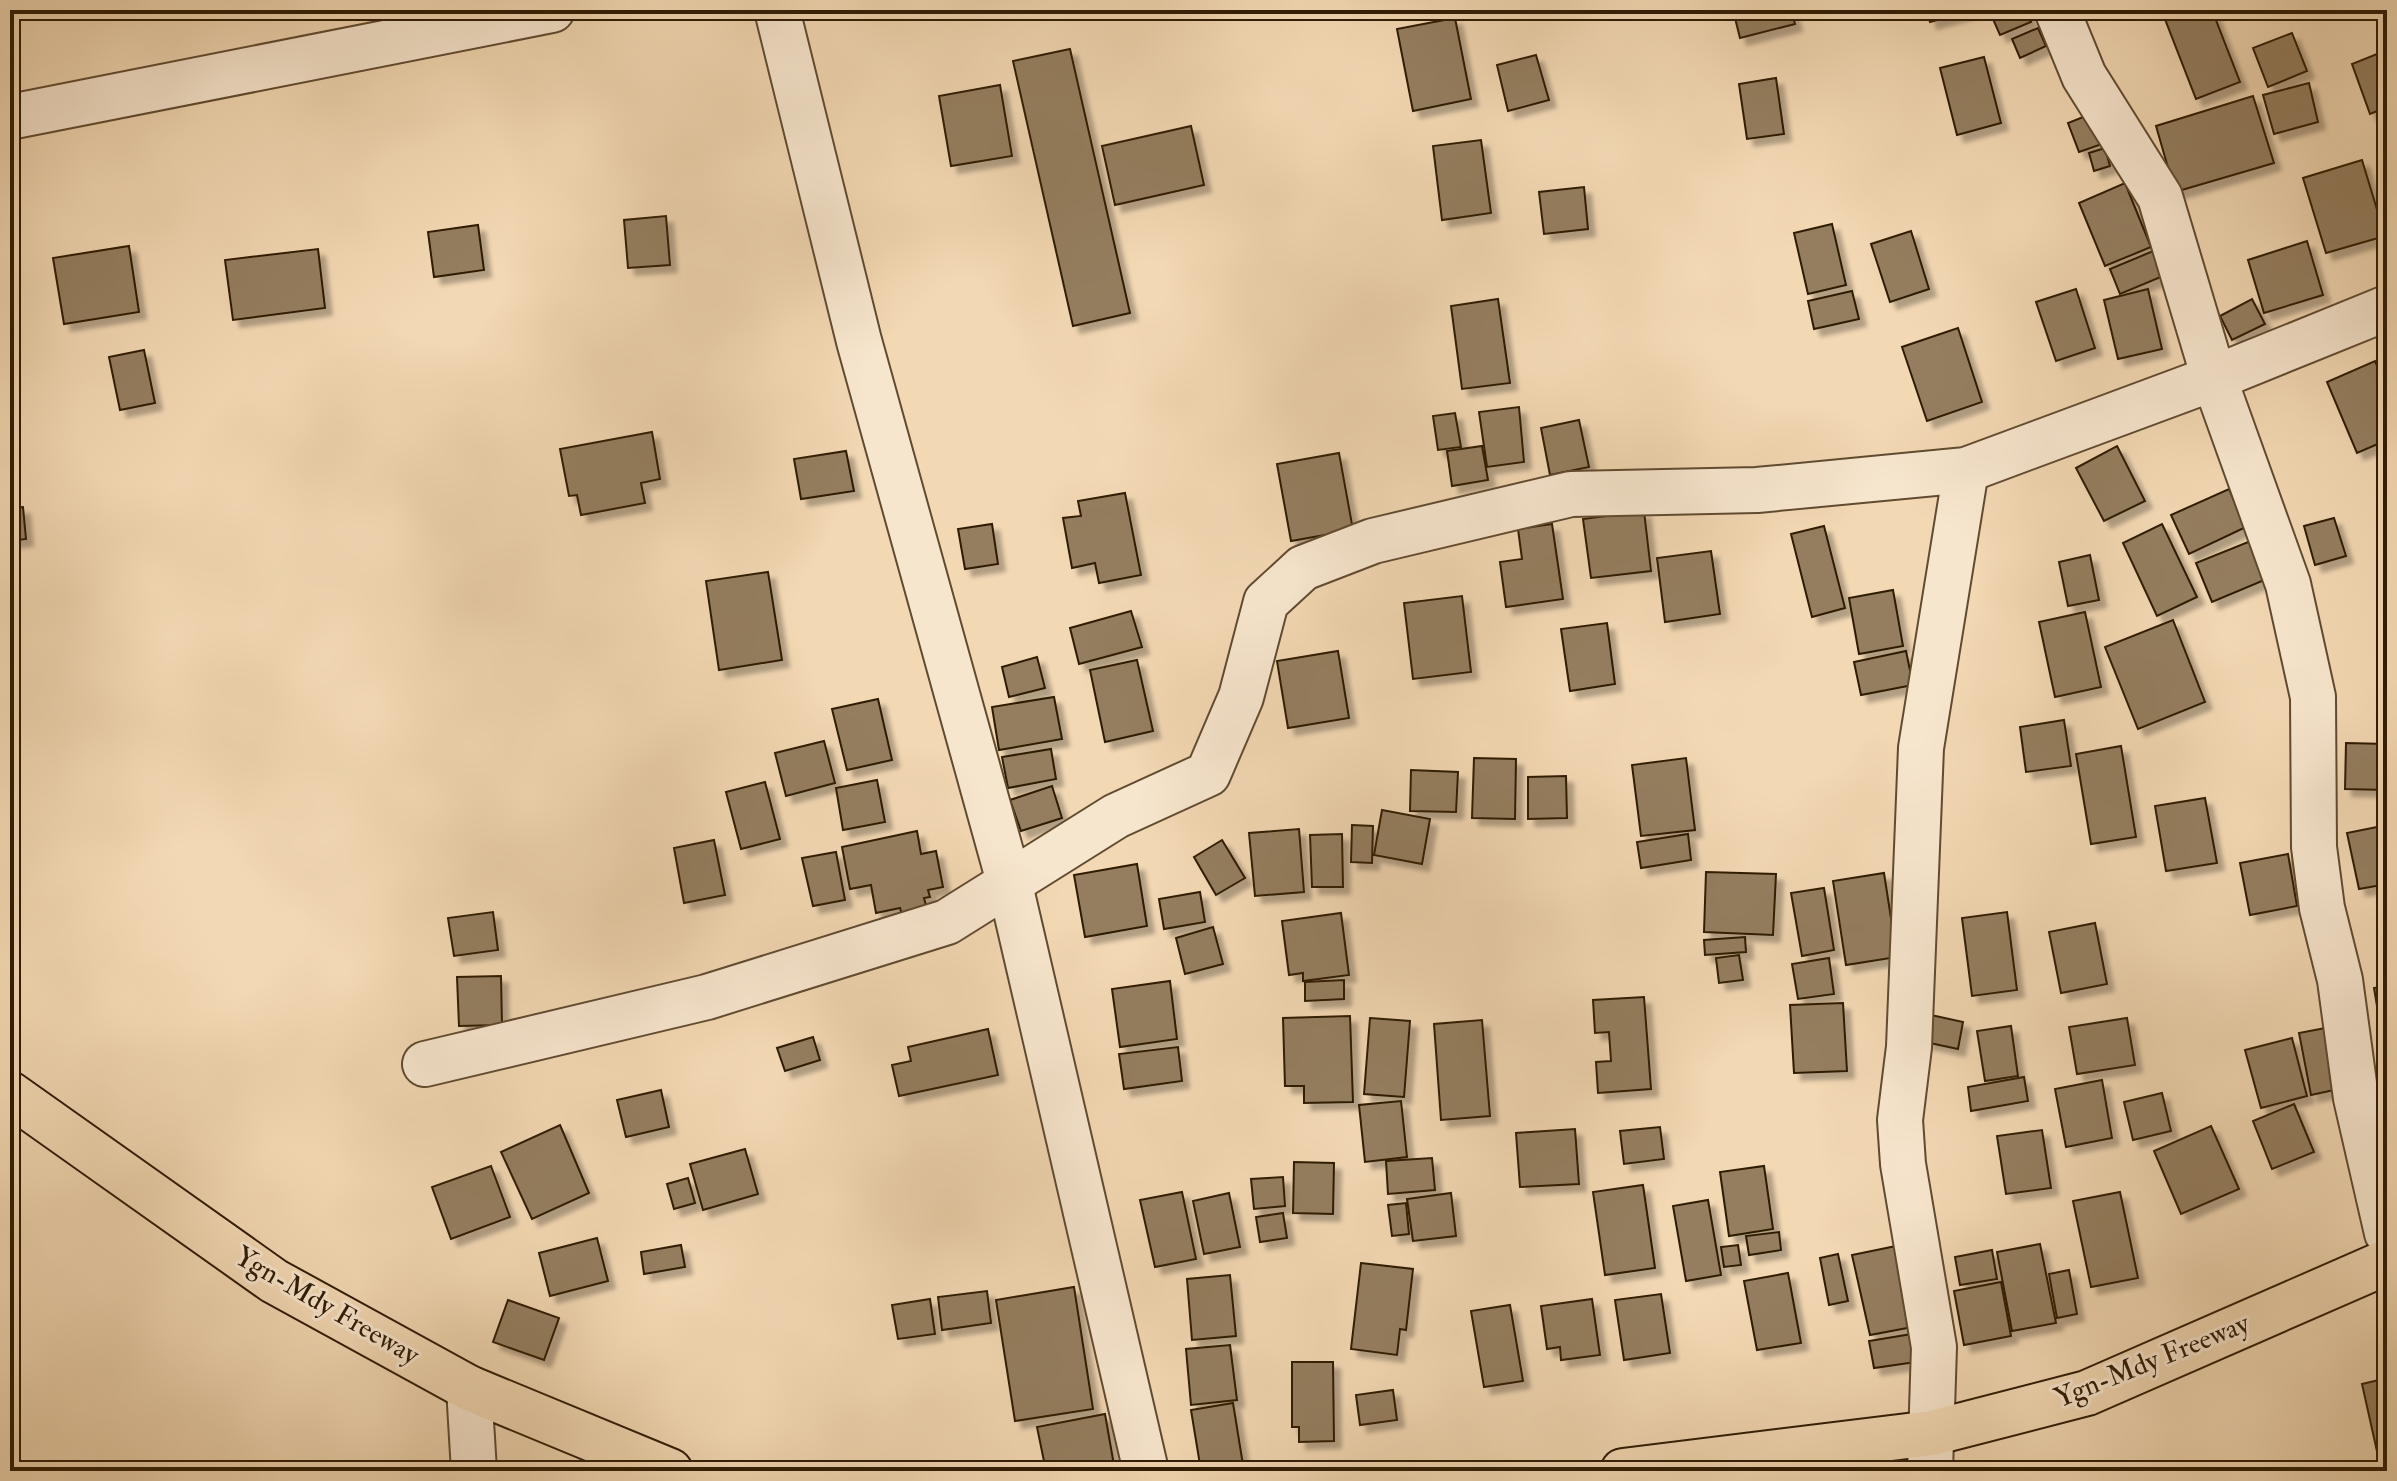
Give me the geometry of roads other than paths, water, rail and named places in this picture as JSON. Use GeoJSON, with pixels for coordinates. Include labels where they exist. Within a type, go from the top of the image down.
{"type":"FeatureCollection","features":[{"type":"Feature","properties":{"kind":"main road","name":"Ygn-Mdy Freeway"},"geometry":{"type":"LineString","coordinates":[[10,1094],[274,1281],[469,1388],[670,1471]]}},
{"type":"Feature","properties":{"kind":"main road","name":"Ygn-Mdy Freeway"},"geometry":{"type":"LineString","coordinates":[[1623,1471],[1931,1452],[2087,1393],[2387,1262]]}},
{"type":"Feature","properties":{"kind":"street"},"geometry":{"type":"LineString","coordinates":[[10,117],[552,10]]}},
{"type":"Feature","properties":{"kind":"street"},"geometry":{"type":"LineString","coordinates":[[777,10],[859,341],[1010,885],[1146,1471]]}},
{"type":"Feature","properties":{"kind":"street"},"geometry":{"type":"LineString","coordinates":[[2057,10],[2084,76],[2160,197],[2214,378],[2288,584],[2306,650],[2313,697],[2314,847],[2322,908],[2340,980],[2356,1098],[2387,1233]]}},
{"type":"Feature","properties":{"kind":"street"},"geometry":{"type":"LineString","coordinates":[[425,1064],[707,997],[947,922],[1116,816],[1208,774],[1241,697],[1266,602],[1303,568],[1373,541],[1571,494],[1757,490],[1966,470],[2214,378],[2387,308]]}},
{"type":"Feature","properties":{"kind":"street"},"geometry":{"type":"LineString","coordinates":[[1931,1452],[1934,1347],[1905,1179],[1900,1120],[1909,1047],[1921,748],[1966,470]]}},
{"type":"Feature","properties":{"kind":"street"},"geometry":{"type":"LineString","coordinates":[[469,1388],[474,1471]]}}]}
